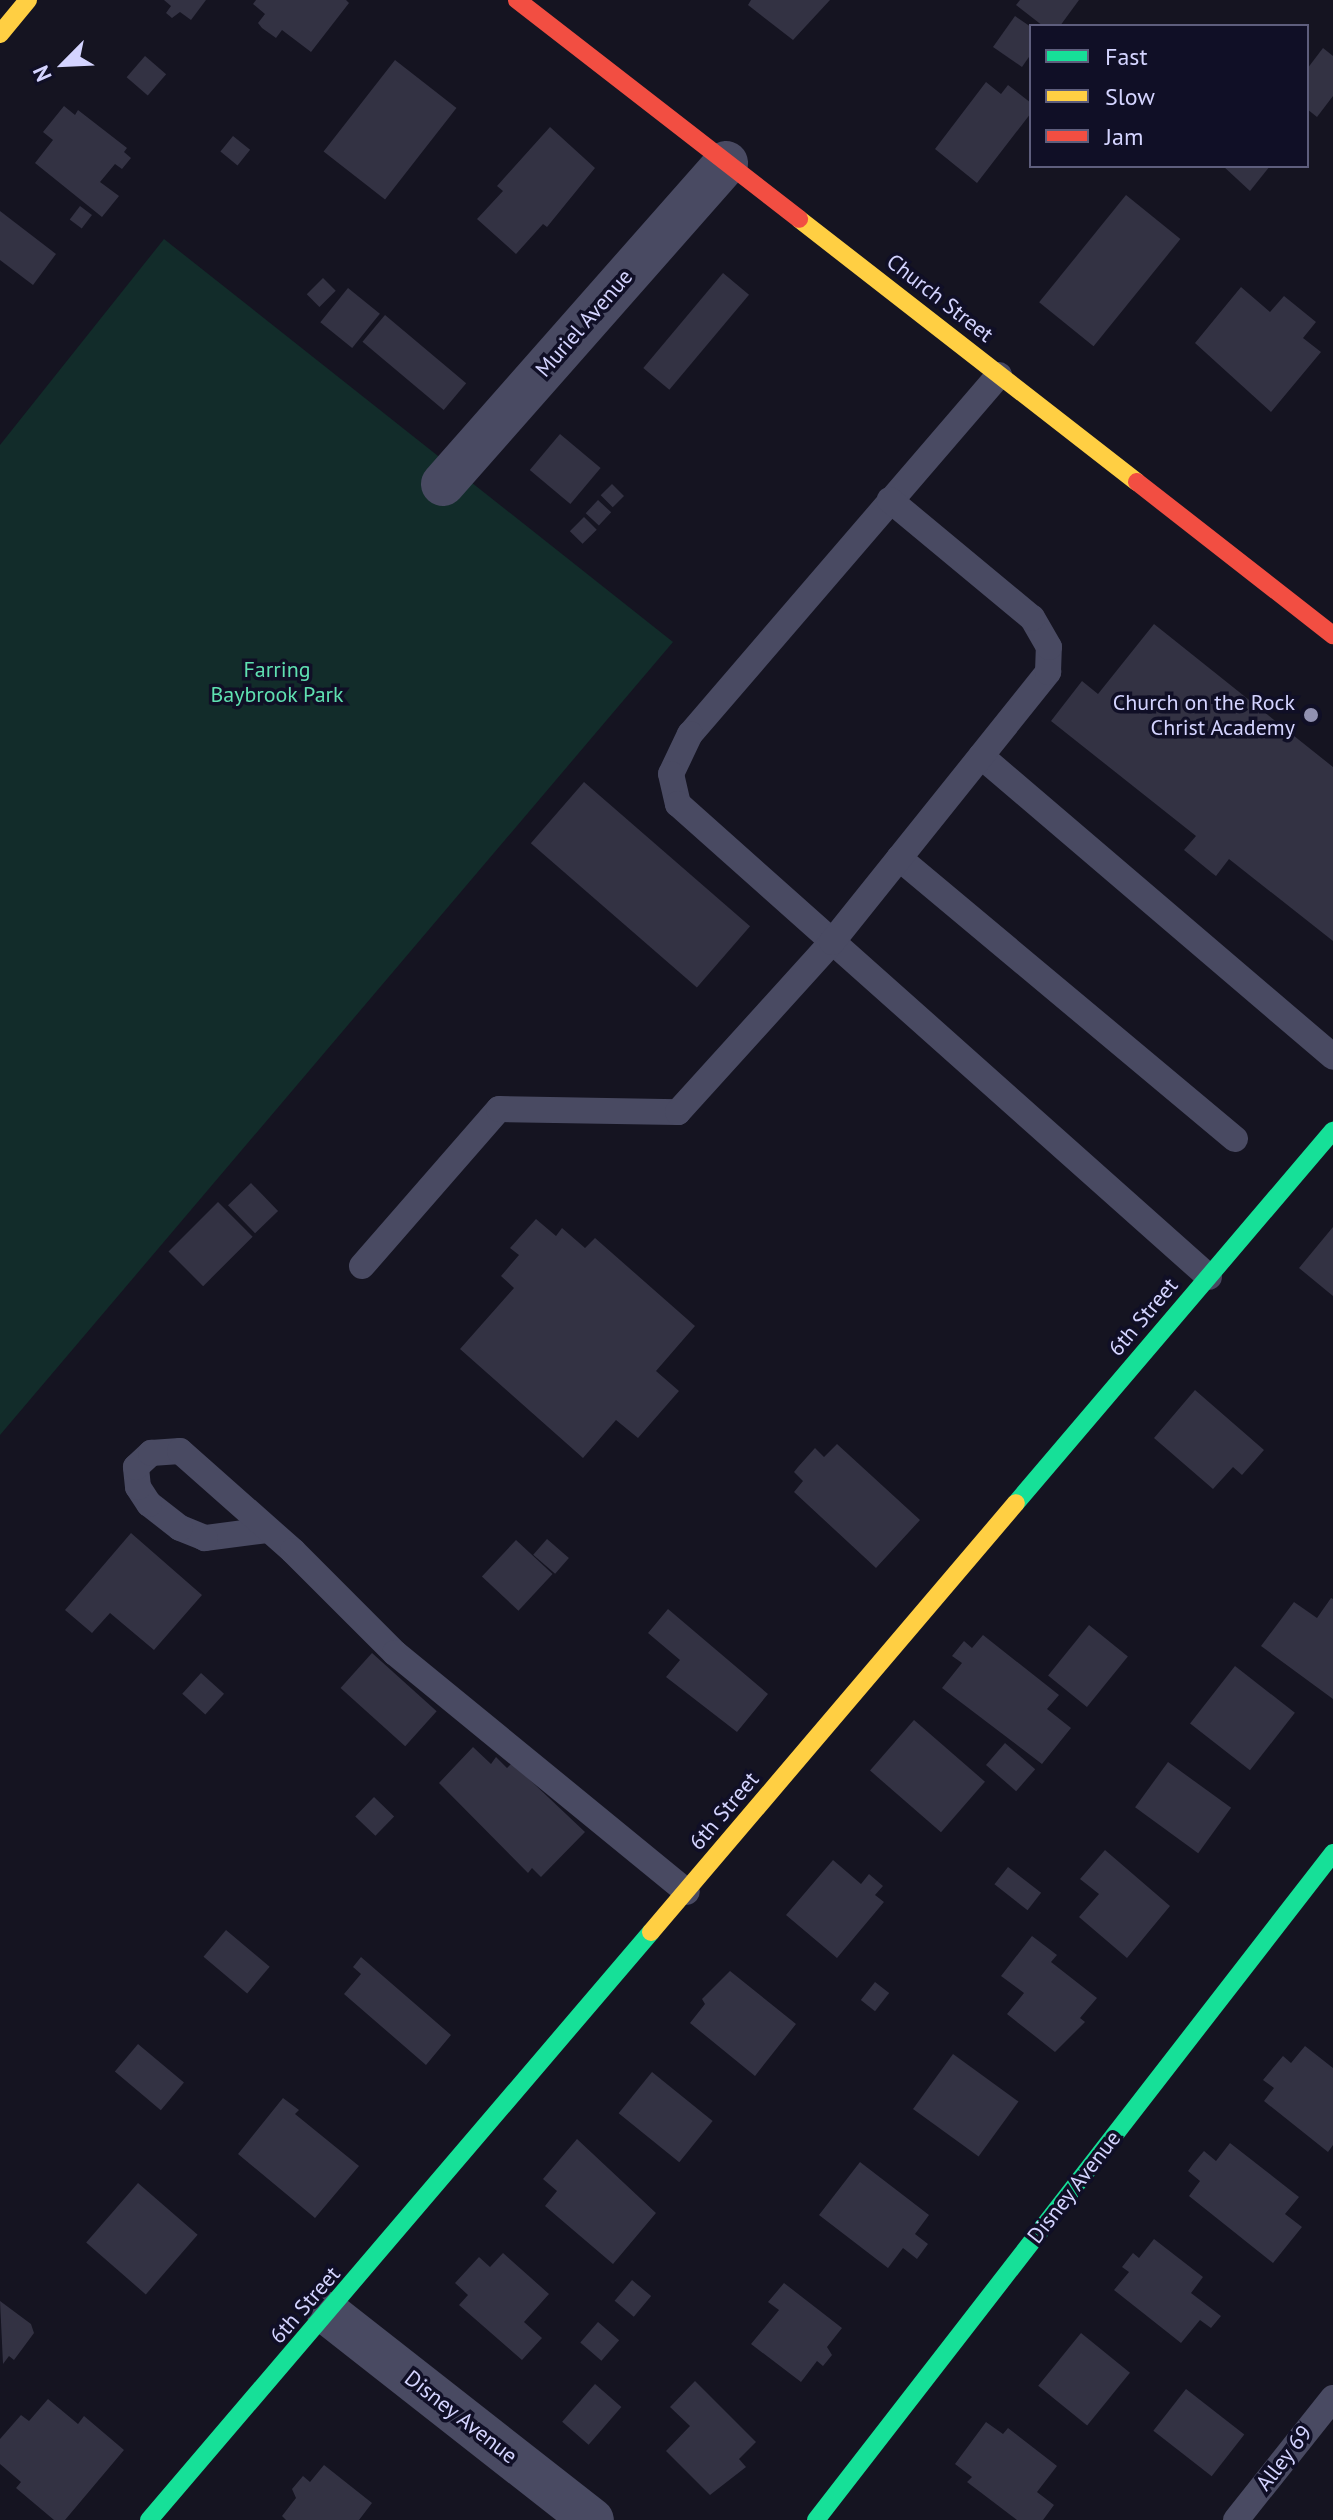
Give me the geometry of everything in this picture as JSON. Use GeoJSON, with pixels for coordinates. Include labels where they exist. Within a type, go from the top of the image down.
{"type":"FeatureCollection","features":[{"type":"Feature","properties":{"kind":"street"},"geometry":{"type":"LineString","coordinates":[[0,34],[28,0]]}},
{"type":"Feature","properties":{"kind":"street","name":"Church Street"},"geometry":{"type":"LineString","coordinates":[[517,0],[1333,635]]}},
{"type":"Feature","properties":{"kind":"street","name":"Muriel Avenue"},"geometry":{"type":"LineString","coordinates":[[443,484],[726,163]]}},
{"type":"Feature","properties":{"kind":"street","name":"6th Street"},"geometry":{"type":"LineString","coordinates":[[149,2520],[329,2314],[1333,1131]]}},
{"type":"Feature","properties":{"kind":"street","name":"Disney Avenue"},"geometry":{"type":"LineString","coordinates":[[816,2520],[1333,1853]]}},
{"type":"Feature","properties":{"kind":"street","name":"Disney Avenue"},"geometry":{"type":"LineString","coordinates":[[329,2314],[592,2520]]}},
{"type":"Feature","properties":{"kind":"lane"},"geometry":{"type":"LineString","coordinates":[[999,375],[690,734],[671,774],[678,804],[1209,1277]]}},
{"type":"Feature","properties":{"kind":"lane"},"geometry":{"type":"LineString","coordinates":[[362,1266],[499,1109],[678,1112],[832,942],[1048,672],[1049,647],[1032,618],[890,500]]}},
{"type":"Feature","properties":{"kind":"lane"},"geometry":{"type":"LineString","coordinates":[[981,756],[1333,1057]]}},
{"type":"Feature","properties":{"kind":"lane"},"geometry":{"type":"LineString","coordinates":[[899,858],[1235,1139]]}},
{"type":"Feature","properties":{"kind":"lane"},"geometry":{"type":"LineString","coordinates":[[267,1530],[205,1538],[180,1528],[149,1504],[138,1487],[136,1467],[151,1453],[180,1451],[267,1530],[395,1653],[687,1892]]}},
{"type":"Feature","properties":{"kind":"lane","name":"Alley 69"},"geometry":{"type":"LineString","coordinates":[[1236,2520],[1333,2398]]}},
{"type":"Feature","properties":{"kind":"green space","name":"Farring Baybrook Park"},"geometry":{"type":"Polygon","coordinates":[[[164,239],[673,642],[0,1435],[0,445],[164,239]]]}},
{"type":"Feature","properties":{"kind":"building"},"geometry":{"type":"Polygon","coordinates":[[[164,0],[206,0],[191,20],[180,12],[172,18],[166,13],[171,6],[164,0]]]}},
{"type":"Feature","properties":{"kind":"building"},"geometry":{"type":"Polygon","coordinates":[[[256,0],[346,0],[349,3],[311,52],[282,30],[276,38],[262,28],[258,23],[265,14],[253,4],[256,0]]]}},
{"type":"Feature","properties":{"kind":"building"},"geometry":{"type":"Polygon","coordinates":[[[751,0],[830,0],[793,40],[748,5],[751,0]]]}},
{"type":"Feature","properties":{"kind":"building"},"geometry":{"type":"Polygon","coordinates":[[[1020,0],[1079,0],[1061,24],[1040,24],[1016,5],[1020,0]]]}},
{"type":"Feature","properties":{"kind":"building"},"geometry":{"type":"Polygon","coordinates":[[[1015,16],[1029,26],[1029,57],[1022,67],[993,47],[1015,16]]]}},
{"type":"Feature","properties":{"kind":"building"},"geometry":{"type":"Polygon","coordinates":[[[1323,48],[1333,56],[1333,96],[1317,117],[1309,111],[1309,66],[1323,48]]]}},
{"type":"Feature","properties":{"kind":"building"},"geometry":{"type":"Polygon","coordinates":[[[145,56],[166,74],[148,96],[127,77],[145,56]]]}},
{"type":"Feature","properties":{"kind":"building"},"geometry":{"type":"Polygon","coordinates":[[[395,60],[456,108],[385,199],[324,151],[395,60]]]}},
{"type":"Feature","properties":{"kind":"building"},"geometry":{"type":"Polygon","coordinates":[[[986,82],[1001,94],[1008,85],[1029,101],[1029,116],[977,183],[935,149],[986,82]]]}},
{"type":"Feature","properties":{"kind":"building"},"geometry":{"type":"Polygon","coordinates":[[[64,106],[75,115],[78,110],[127,148],[124,152],[131,158],[122,169],[115,164],[100,182],[119,196],[102,217],[35,163],[53,140],[43,132],[64,106]]]}},
{"type":"Feature","properties":{"kind":"building"},"geometry":{"type":"Polygon","coordinates":[[[550,127],[595,168],[547,227],[543,224],[516,254],[477,219],[503,191],[497,186],[550,127]]]}},
{"type":"Feature","properties":{"kind":"building"},"geometry":{"type":"Polygon","coordinates":[[[233,136],[250,150],[238,165],[220,152],[233,136]]]}},
{"type":"Feature","properties":{"kind":"building"},"geometry":{"type":"Polygon","coordinates":[[[1225,168],[1268,168],[1250,191],[1225,168]]]}},
{"type":"Feature","properties":{"kind":"building"},"geometry":{"type":"Polygon","coordinates":[[[1126,195],[1180,239],[1094,346],[1039,302],[1126,195]]]}},
{"type":"Feature","properties":{"kind":"building"},"geometry":{"type":"Polygon","coordinates":[[[80,206],[92,215],[82,229],[70,220],[80,206]]]}},
{"type":"Feature","properties":{"kind":"building"},"geometry":{"type":"Polygon","coordinates":[[[0,211],[56,254],[33,285],[0,260],[0,211]]]}},
{"type":"Feature","properties":{"kind":"building"},"geometry":{"type":"Polygon","coordinates":[[[723,273],[749,295],[669,390],[643,368],[723,273]]]}},
{"type":"Feature","properties":{"kind":"building"},"geometry":{"type":"Polygon","coordinates":[[[323,278],[336,291],[319,307],[307,294],[323,278]]]}},
{"type":"Feature","properties":{"kind":"building"},"geometry":{"type":"Polygon","coordinates":[[[1241,287],[1270,312],[1284,296],[1316,322],[1303,338],[1321,352],[1271,412],[1195,343],[1241,287]]]}},
{"type":"Feature","properties":{"kind":"building"},"geometry":{"type":"Polygon","coordinates":[[[348,288],[380,314],[352,348],[320,322],[348,288]]]}},
{"type":"Feature","properties":{"kind":"building"},"geometry":{"type":"Polygon","coordinates":[[[385,315],[466,383],[444,410],[363,342],[385,315]]]}},
{"type":"Feature","properties":{"kind":"building"},"geometry":{"type":"Polygon","coordinates":[[[560,434],[601,468],[570,504],[530,470],[560,434]]]}},
{"type":"Feature","properties":{"kind":"building"},"geometry":{"type":"Polygon","coordinates":[[[612,484],[624,496],[613,507],[601,495],[612,484]]]}},
{"type":"Feature","properties":{"kind":"building"},"geometry":{"type":"Polygon","coordinates":[[[598,500],[611,512],[599,525],[586,513],[598,500]]]}},
{"type":"Feature","properties":{"kind":"building"},"geometry":{"type":"Polygon","coordinates":[[[584,517],[597,530],[583,544],[570,531],[584,517]]]}},
{"type":"Feature","properties":{"kind":"building"},"geometry":{"type":"Polygon","coordinates":[[[1154,624],[1333,767],[1333,941],[1229,859],[1216,876],[1212,873],[1184,850],[1196,836],[1051,721],[1082,681],[1098,694],[1154,624]]]}},
{"type":"Feature","properties":{"kind":"building"},"geometry":{"type":"Polygon","coordinates":[[[584,782],[750,926],[697,987],[531,843],[584,782]]]}},
{"type":"Feature","properties":{"kind":"building"},"geometry":{"type":"Polygon","coordinates":[[[251,1183],[278,1211],[255,1233],[228,1205],[251,1183]]]}},
{"type":"Feature","properties":{"kind":"building"},"geometry":{"type":"Polygon","coordinates":[[[218,1202],[253,1237],[203,1286],[169,1251],[218,1202]]]}},
{"type":"Feature","properties":{"kind":"building"},"geometry":{"type":"Polygon","coordinates":[[[536,1219],[556,1236],[562,1228],[585,1248],[595,1238],[695,1326],[656,1371],[679,1391],[638,1438],[616,1420],[583,1458],[460,1349],[514,1288],[501,1276],[519,1255],[510,1248],[536,1219]]]}},
{"type":"Feature","properties":{"kind":"building"},"geometry":{"type":"Polygon","coordinates":[[[1333,1227],[1333,1296],[1299,1268],[1333,1227]]]}},
{"type":"Feature","properties":{"kind":"building"},"geometry":{"type":"Polygon","coordinates":[[[1195,1390],[1264,1450],[1242,1475],[1233,1467],[1213,1489],[1154,1438],[1195,1390]]]}},
{"type":"Feature","properties":{"kind":"building"},"geometry":{"type":"Polygon","coordinates":[[[837,1444],[920,1520],[876,1568],[794,1492],[803,1481],[794,1472],[815,1448],[824,1457],[837,1444]]]}},
{"type":"Feature","properties":{"kind":"building"},"geometry":{"type":"Polygon","coordinates":[[[131,1533],[202,1595],[154,1650],[110,1613],[92,1633],[65,1610],[131,1533]]]}},
{"type":"Feature","properties":{"kind":"building"},"geometry":{"type":"Polygon","coordinates":[[[547,1539],[569,1558],[555,1574],[533,1555],[547,1539]]]}},
{"type":"Feature","properties":{"kind":"building"},"geometry":{"type":"Polygon","coordinates":[[[516,1540],[553,1574],[518,1611],[482,1577],[516,1540]]]}},
{"type":"Feature","properties":{"kind":"building"},"geometry":{"type":"Polygon","coordinates":[[[1331,1598],[1333,1699],[1261,1646],[1294,1602],[1317,1618],[1331,1598]]]}},
{"type":"Feature","properties":{"kind":"building"},"geometry":{"type":"Polygon","coordinates":[[[668,1609],[768,1694],[737,1732],[666,1677],[680,1660],[648,1633],[668,1609]]]}},
{"type":"Feature","properties":{"kind":"building"},"geometry":{"type":"Polygon","coordinates":[[[1089,1625],[1128,1656],[1087,1707],[1048,1676],[1089,1625]]]}},
{"type":"Feature","properties":{"kind":"building"},"geometry":{"type":"Polygon","coordinates":[[[983,1635],[1059,1695],[1047,1709],[1071,1728],[1042,1764],[942,1688],[962,1663],[952,1656],[964,1641],[972,1648],[983,1635]]]}},
{"type":"Feature","properties":{"kind":"building"},"geometry":{"type":"Polygon","coordinates":[[[372,1653],[437,1711],[405,1746],[341,1688],[372,1653]]]}},
{"type":"Feature","properties":{"kind":"building"},"geometry":{"type":"Polygon","coordinates":[[[1235,1666],[1295,1713],[1250,1770],[1190,1724],[1235,1666]]]}},
{"type":"Feature","properties":{"kind":"building"},"geometry":{"type":"Polygon","coordinates":[[[201,1673],[224,1694],[205,1715],[182,1694],[201,1673]]]}},
{"type":"Feature","properties":{"kind":"building"},"geometry":{"type":"Polygon","coordinates":[[[914,1720],[985,1782],[941,1832],[870,1771],[914,1720]]]}},
{"type":"Feature","properties":{"kind":"building"},"geometry":{"type":"Polygon","coordinates":[[[1005,1743],[1035,1769],[1016,1791],[986,1765],[1005,1743]]]}},
{"type":"Feature","properties":{"kind":"building"},"geometry":{"type":"Polygon","coordinates":[[[473,1747],[491,1764],[496,1757],[507,1768],[512,1763],[585,1832],[541,1877],[532,1868],[528,1873],[439,1783],[473,1747]]]}},
{"type":"Feature","properties":{"kind":"building"},"geometry":{"type":"Polygon","coordinates":[[[1168,1762],[1231,1808],[1198,1853],[1135,1807],[1168,1762]]]}},
{"type":"Feature","properties":{"kind":"building"},"geometry":{"type":"Polygon","coordinates":[[[374,1797],[394,1816],[375,1836],[355,1816],[374,1797]]]}},
{"type":"Feature","properties":{"kind":"building"},"geometry":{"type":"Polygon","coordinates":[[[1105,1850],[1170,1906],[1127,1958],[1079,1917],[1099,1894],[1080,1879],[1105,1850]]]}},
{"type":"Feature","properties":{"kind":"building"},"geometry":{"type":"Polygon","coordinates":[[[833,1860],[861,1884],[869,1874],[883,1886],[875,1895],[884,1902],[837,1958],[786,1915],[833,1860]]]}},
{"type":"Feature","properties":{"kind":"building"},"geometry":{"type":"Polygon","coordinates":[[[1008,1867],[1041,1893],[1028,1910],[994,1884],[1008,1867]]]}},
{"type":"Feature","properties":{"kind":"building"},"geometry":{"type":"Polygon","coordinates":[[[226,1930],[270,1967],[247,1993],[204,1957],[226,1930]]]}},
{"type":"Feature","properties":{"kind":"building"},"geometry":{"type":"Polygon","coordinates":[[[1032,1936],[1057,1955],[1051,1962],[1097,1998],[1080,2018],[1085,2022],[1055,2052],[1007,2014],[1024,1993],[1001,1976],[1032,1936]]]}},
{"type":"Feature","properties":{"kind":"building"},"geometry":{"type":"Polygon","coordinates":[[[361,1957],[451,2035],[426,2065],[344,1994],[361,1974],[353,1967],[361,1957]]]}},
{"type":"Feature","properties":{"kind":"building"},"geometry":{"type":"Polygon","coordinates":[[[730,1971],[796,2024],[755,2076],[690,2023],[705,2004],[702,1999],[730,1971]]]}},
{"type":"Feature","properties":{"kind":"building"},"geometry":{"type":"Polygon","coordinates":[[[875,1982],[889,1993],[875,2011],[861,2000],[875,1982]]]}},
{"type":"Feature","properties":{"kind":"building"},"geometry":{"type":"Polygon","coordinates":[[[138,2044],[184,2083],[161,2110],[115,2072],[138,2044]]]}},
{"type":"Feature","properties":{"kind":"building"},"geometry":{"type":"Polygon","coordinates":[[[1305,2046],[1333,2068],[1333,2145],[1328,2152],[1264,2101],[1274,2088],[1263,2080],[1283,2056],[1291,2063],[1305,2046]]]}},
{"type":"Feature","properties":{"kind":"building"},"geometry":{"type":"Polygon","coordinates":[[[953,2054],[1019,2102],[979,2157],[913,2109],[953,2054]]]}},
{"type":"Feature","properties":{"kind":"building"},"geometry":{"type":"Polygon","coordinates":[[[652,2072],[713,2121],[679,2162],[619,2113],[652,2072]]]}},
{"type":"Feature","properties":{"kind":"building"},"geometry":{"type":"Polygon","coordinates":[[[283,2098],[299,2110],[295,2114],[359,2166],[315,2218],[238,2154],[283,2098]]]}},
{"type":"Feature","properties":{"kind":"building"},"geometry":{"type":"Polygon","coordinates":[[[577,2139],[656,2213],[613,2264],[545,2206],[557,2191],[543,2179],[577,2139]]]}},
{"type":"Feature","properties":{"kind":"building"},"geometry":{"type":"Polygon","coordinates":[[[1230,2143],[1299,2197],[1285,2214],[1302,2227],[1273,2263],[1189,2196],[1200,2181],[1188,2171],[1193,2164],[1204,2151],[1216,2161],[1230,2143]]]}},
{"type":"Feature","properties":{"kind":"building"},"geometry":{"type":"Polygon","coordinates":[[[860,2162],[929,2215],[915,2234],[928,2244],[917,2259],[903,2248],[888,2268],[819,2215],[860,2162]]]}},
{"type":"Feature","properties":{"kind":"building"},"geometry":{"type":"Polygon","coordinates":[[[138,2183],[198,2235],[146,2294],[86,2243],[138,2183]]]}},
{"type":"Feature","properties":{"kind":"building"},"geometry":{"type":"Polygon","coordinates":[[[1154,2239],[1203,2277],[1191,2293],[1221,2316],[1211,2328],[1200,2320],[1181,2343],[1114,2290],[1129,2272],[1122,2267],[1133,2253],[1139,2258],[1154,2239]]]}},
{"type":"Feature","properties":{"kind":"building"},"geometry":{"type":"Polygon","coordinates":[[[503,2253],[549,2294],[524,2322],[542,2338],[522,2360],[459,2305],[468,2295],[455,2283],[479,2257],[490,2267],[503,2253]]]}},
{"type":"Feature","properties":{"kind":"building"},"geometry":{"type":"Polygon","coordinates":[[[632,2280],[651,2296],[634,2317],[615,2301],[632,2280]]]}},
{"type":"Feature","properties":{"kind":"building"},"geometry":{"type":"Polygon","coordinates":[[[784,2283],[842,2328],[827,2347],[832,2355],[823,2366],[817,2361],[801,2382],[751,2344],[779,2310],[768,2302],[784,2283]]]}},
{"type":"Feature","properties":{"kind":"building"},"geometry":{"type":"Polygon","coordinates":[[[0,2301],[31,2324],[34,2333],[14,2360],[9,2356],[3,2364],[0,2301]]]}},
{"type":"Feature","properties":{"kind":"building"},"geometry":{"type":"Polygon","coordinates":[[[598,2322],[619,2340],[601,2361],[580,2342],[598,2322]]]}},
{"type":"Feature","properties":{"kind":"building"},"geometry":{"type":"Polygon","coordinates":[[[1081,2333],[1130,2373],[1087,2425],[1038,2386],[1081,2333]]]}},
{"type":"Feature","properties":{"kind":"building"},"geometry":{"type":"Polygon","coordinates":[[[695,2381],[756,2442],[739,2459],[746,2467],[710,2495],[666,2451],[690,2426],[670,2407],[695,2381]]]}},
{"type":"Feature","properties":{"kind":"building"},"geometry":{"type":"Polygon","coordinates":[[[595,2384],[621,2407],[589,2445],[562,2422],[595,2384]]]}},
{"type":"Feature","properties":{"kind":"building"},"geometry":{"type":"Polygon","coordinates":[[[1186,2389],[1244,2435],[1212,2476],[1153,2431],[1186,2389]]]}},
{"type":"Feature","properties":{"kind":"building"},"geometry":{"type":"Polygon","coordinates":[[[48,2399],[78,2424],[84,2416],[124,2450],[65,2520],[54,2520],[16,2488],[21,2482],[0,2464],[0,2439],[21,2415],[29,2421],[48,2399]]]}},
{"type":"Feature","properties":{"kind":"building"},"geometry":{"type":"Polygon","coordinates":[[[986,2422],[1003,2434],[1008,2428],[1057,2466],[1037,2492],[1054,2505],[1043,2520],[1017,2520],[967,2482],[972,2477],[955,2464],[986,2422]]]}},
{"type":"Feature","properties":{"kind":"building"},"geometry":{"type":"Polygon","coordinates":[[[324,2465],[372,2503],[359,2520],[286,2520],[282,2516],[296,2498],[292,2489],[303,2476],[310,2482],[324,2465]]]}},
{"type":"Feature","properties":{"kind":"traffic: fast"},"geometry":{"type":"LineString","coordinates":[[1016,1503],[1333,1131]]}},
{"type":"Feature","properties":{"kind":"traffic: fast"},"geometry":{"type":"LineString","coordinates":[[816,2520],[1333,1853]]}},
{"type":"Feature","properties":{"kind":"traffic: fast"},"geometry":{"type":"LineString","coordinates":[[149,2520],[651,1932]]}},
{"type":"Feature","properties":{"kind":"traffic: slow"},"geometry":{"type":"LineString","coordinates":[[0,34],[28,0]]}},
{"type":"Feature","properties":{"kind":"traffic: slow"},"geometry":{"type":"LineString","coordinates":[[799,219],[1137,482]]}},
{"type":"Feature","properties":{"kind":"traffic: slow"},"geometry":{"type":"LineString","coordinates":[[651,1932],[1016,1503]]}},
{"type":"Feature","properties":{"kind":"traffic: jam"},"geometry":{"type":"LineString","coordinates":[[517,0],[799,219]]}},
{"type":"Feature","properties":{"kind":"traffic: jam"},"geometry":{"type":"LineString","coordinates":[[1137,482],[1333,635]]}},
{"type":"Feature","properties":{"kind":"place","name":"Church on the Rock Christ Academy"},"geometry":{"type":"Point","coordinates":[1311,715]}}]}
